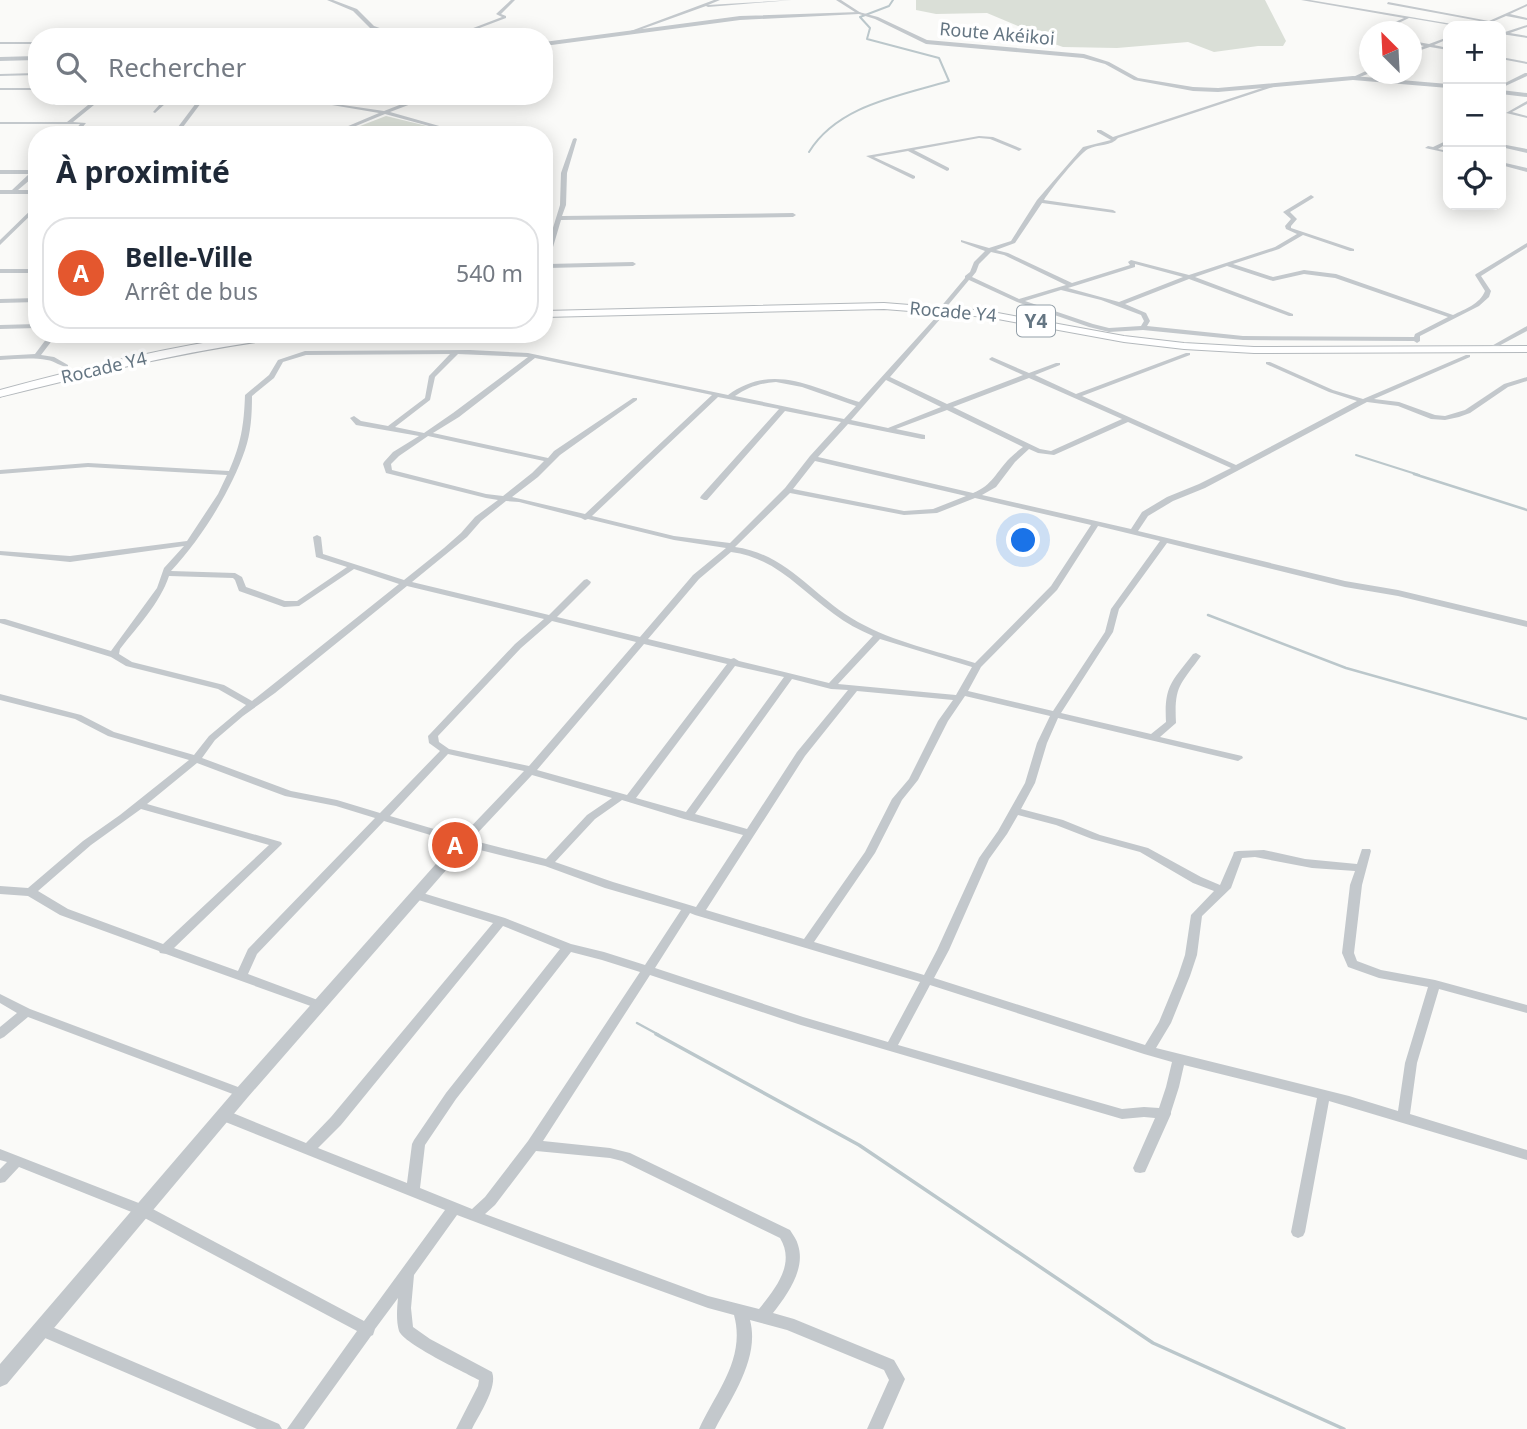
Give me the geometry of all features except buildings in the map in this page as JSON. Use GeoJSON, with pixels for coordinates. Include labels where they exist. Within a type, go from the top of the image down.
{"type":"FeatureCollection","features":[{"type":"Feature","properties":{"kind":"highway","name":"Rocade Y4"},"geometry":{"type":"LineString","coordinates":[[553,314],[829,306],[940,313],[1184,346],[1254,350],[1417,344],[1527,349]]}},
{"type":"Feature","properties":{"kind":"highway","name":"Rocade Y4"},"geometry":{"type":"LineString","coordinates":[[553,322],[940,313],[1188,354],[1256,358],[1527,358]]}},
{"type":"Feature","properties":{"kind":"highway","name":"Rocade Y4"},"geometry":{"type":"LineString","coordinates":[[0,386],[66,366],[176,343]]}},
{"type":"Feature","properties":{"kind":"highway","name":"Rocade Y4"},"geometry":{"type":"LineString","coordinates":[[0,394],[73,373],[228,343]]}},
{"type":"Feature","properties":{"kind":"street"},"geometry":{"type":"LineString","coordinates":[[329,0],[355,10],[375,28]]}},
{"type":"Feature","properties":{"kind":"street"},"geometry":{"type":"LineString","coordinates":[[476,28],[505,17],[498,14],[513,0]]}},
{"type":"Feature","properties":{"kind":"street"},"geometry":{"type":"LineString","coordinates":[[630,32],[718,0]]}},
{"type":"Feature","properties":{"kind":"street"},"geometry":{"type":"LineString","coordinates":[[704,6],[790,0]]}},
{"type":"Feature","properties":{"kind":"street"},"geometry":{"type":"LineString","coordinates":[[838,0],[859,13]]}},
{"type":"Feature","properties":{"kind":"street"},"geometry":{"type":"LineString","coordinates":[[1303,0],[1443,23]]}},
{"type":"Feature","properties":{"kind":"street"},"geometry":{"type":"LineString","coordinates":[[1388,3],[1485,21]]}},
{"type":"Feature","properties":{"kind":"street"},"geometry":{"type":"LineString","coordinates":[[1492,21],[1527,5]]}},
{"type":"Feature","properties":{"kind":"street","name":"Route Akéikoi"},"geometry":{"type":"LineString","coordinates":[[553,43],[740,18],[859,13],[878,18],[904,34],[926,42],[1084,56],[1101,61],[1136,79],[1175,86],[1217,90],[1353,78],[1443,86]]}},
{"type":"Feature","properties":{"kind":"street"},"geometry":{"type":"LineString","coordinates":[[1400,21],[1416,15]]}},
{"type":"Feature","properties":{"kind":"street"},"geometry":{"type":"LineString","coordinates":[[1506,15],[1527,19]]}},
{"type":"Feature","properties":{"kind":"street"},"geometry":{"type":"LineString","coordinates":[[1506,32],[1527,26]]}},
{"type":"Feature","properties":{"kind":"street"},"geometry":{"type":"LineString","coordinates":[[1506,33],[1527,37]]}},
{"type":"Feature","properties":{"kind":"street"},"geometry":{"type":"LineString","coordinates":[[1422,48],[1443,40]]}},
{"type":"Feature","properties":{"kind":"street"},"geometry":{"type":"LineString","coordinates":[[0,43],[28,43]]}},
{"type":"Feature","properties":{"kind":"street"},"geometry":{"type":"LineString","coordinates":[[1422,43],[1443,48]]}},
{"type":"Feature","properties":{"kind":"street"},"geometry":{"type":"LineString","coordinates":[[0,59],[28,58]]}},
{"type":"Feature","properties":{"kind":"street"},"geometry":{"type":"LineString","coordinates":[[1506,59],[1527,63]]}},
{"type":"Feature","properties":{"kind":"street"},"geometry":{"type":"LineString","coordinates":[[0,75],[28,74]]}},
{"type":"Feature","properties":{"kind":"street"},"geometry":{"type":"LineString","coordinates":[[1506,86],[1527,74]]}},
{"type":"Feature","properties":{"kind":"street"},"geometry":{"type":"LineString","coordinates":[[0,81],[8,75]]}},
{"type":"Feature","properties":{"kind":"street"},"geometry":{"type":"LineString","coordinates":[[1353,78],[1359,76]]}},
{"type":"Feature","properties":{"kind":"street"},"geometry":{"type":"LineString","coordinates":[[0,1378],[242,1093],[463,842],[531,770],[696,578],[788,490],[940,313],[973,272],[976,263],[990,250],[1013,242],[1040,201],[1085,148],[1277,83]]}},
{"type":"Feature","properties":{"kind":"street"},"geometry":{"type":"LineString","coordinates":[[0,89],[28,89]]}},
{"type":"Feature","properties":{"kind":"street"},"geometry":{"type":"LineString","coordinates":[[1506,90],[1527,95]]}},
{"type":"Feature","properties":{"kind":"street"},"geometry":{"type":"LineString","coordinates":[[1527,102],[1508,113],[1527,117]]}},
{"type":"Feature","properties":{"kind":"street"},"geometry":{"type":"LineString","coordinates":[[68,123],[91,105]]}},
{"type":"Feature","properties":{"kind":"street"},"geometry":{"type":"LineString","coordinates":[[155,112],[160,105]]}},
{"type":"Feature","properties":{"kind":"street"},"geometry":{"type":"LineString","coordinates":[[181,126],[197,105]]}},
{"type":"Feature","properties":{"kind":"street"},"geometry":{"type":"LineString","coordinates":[[335,105],[383,113],[433,126]]}},
{"type":"Feature","properties":{"kind":"street"},"geometry":{"type":"LineString","coordinates":[[351,126],[404,105]]}},
{"type":"Feature","properties":{"kind":"street"},"geometry":{"type":"LineString","coordinates":[[0,123],[85,123],[82,126]]}},
{"type":"Feature","properties":{"kind":"street"},"geometry":{"type":"LineString","coordinates":[[1099,131],[1115,140]]}},
{"type":"Feature","properties":{"kind":"street"},"geometry":{"type":"LineString","coordinates":[[913,177],[868,157],[979,137],[991,138],[1019,149]]}},
{"type":"Feature","properties":{"kind":"street"},"geometry":{"type":"LineString","coordinates":[[553,239],[560,218],[564,173],[575,139]]}},
{"type":"Feature","properties":{"kind":"street"},"geometry":{"type":"LineString","coordinates":[[1443,143],[1431,148],[1443,151]]}},
{"type":"Feature","properties":{"kind":"street"},"geometry":{"type":"LineString","coordinates":[[1506,147],[1527,151]]}},
{"type":"Feature","properties":{"kind":"street"},"geometry":{"type":"LineString","coordinates":[[909,148],[947,169]]}},
{"type":"Feature","properties":{"kind":"street"},"geometry":{"type":"LineString","coordinates":[[1506,165],[1527,170]]}},
{"type":"Feature","properties":{"kind":"street"},"geometry":{"type":"LineString","coordinates":[[0,172],[28,171]]}},
{"type":"Feature","properties":{"kind":"street"},"geometry":{"type":"LineString","coordinates":[[13,192],[28,178]]}},
{"type":"Feature","properties":{"kind":"street"},"geometry":{"type":"LineString","coordinates":[[0,192],[28,192]]}},
{"type":"Feature","properties":{"kind":"street"},"geometry":{"type":"LineString","coordinates":[[1311,197],[1286,212],[1294,219],[1288,226],[1289,229],[1352,250]]}},
{"type":"Feature","properties":{"kind":"street"},"geometry":{"type":"LineString","coordinates":[[1040,201],[1113,212]]}},
{"type":"Feature","properties":{"kind":"street"},"geometry":{"type":"LineString","coordinates":[[0,243],[28,215]]}},
{"type":"Feature","properties":{"kind":"street"},"geometry":{"type":"LineString","coordinates":[[560,218],[793,215]]}},
{"type":"Feature","properties":{"kind":"street"},"geometry":{"type":"LineString","coordinates":[[1060,288],[1112,303],[1121,303],[1277,248],[1301,234]]}},
{"type":"Feature","properties":{"kind":"street"},"geometry":{"type":"LineString","coordinates":[[963,241],[1006,254],[1070,284]]}},
{"type":"Feature","properties":{"kind":"street"},"geometry":{"type":"LineString","coordinates":[[967,277],[1019,301],[1109,330],[1143,328],[1242,338],[1417,344],[1417,335],[1477,306],[1488,296],[1486,285],[1478,275],[1527,245]]}},
{"type":"Feature","properties":{"kind":"street"},"geometry":{"type":"LineString","coordinates":[[1019,301],[1133,266],[1131,262],[1150,264],[1291,315]]}},
{"type":"Feature","properties":{"kind":"street"},"geometry":{"type":"LineString","coordinates":[[553,267],[633,264]]}},
{"type":"Feature","properties":{"kind":"street"},"geometry":{"type":"LineString","coordinates":[[1226,264],[1273,279],[1304,272],[1336,276],[1454,317]]}},
{"type":"Feature","properties":{"kind":"street"},"geometry":{"type":"LineString","coordinates":[[0,271],[28,270]]}},
{"type":"Feature","properties":{"kind":"street"},"geometry":{"type":"LineString","coordinates":[[0,301],[28,300]]}},
{"type":"Feature","properties":{"kind":"street"},"geometry":{"type":"LineString","coordinates":[[1121,303],[1144,314],[1147,321],[1143,328]]}},
{"type":"Feature","properties":{"kind":"street"},"geometry":{"type":"LineString","coordinates":[[0,327],[28,326]]}},
{"type":"Feature","properties":{"kind":"street"},"geometry":{"type":"LineString","coordinates":[[1491,348],[1527,328]]}},
{"type":"Feature","properties":{"kind":"street"},"geometry":{"type":"LineString","coordinates":[[36,357],[47,343]]}},
{"type":"Feature","properties":{"kind":"street"},"geometry":{"type":"LineString","coordinates":[[390,428],[428,399],[432,376],[456,352]]}},
{"type":"Feature","properties":{"kind":"street"},"geometry":{"type":"LineString","coordinates":[[114,655],[154,599],[166,573],[222,494],[244,439],[249,395],[267,383],[276,373],[280,361],[288,357],[305,353],[456,352],[534,356],[922,437]]}},
{"type":"Feature","properties":{"kind":"street"},"geometry":{"type":"LineString","coordinates":[[1076,396],[1188,354]]}},
{"type":"Feature","properties":{"kind":"street"},"geometry":{"type":"LineString","coordinates":[[534,356],[456,415],[396,454],[387,464],[389,471],[674,538],[751,551],[767,557],[785,569],[842,616],[879,635],[977,666]]}},
{"type":"Feature","properties":{"kind":"street"},"geometry":{"type":"LineString","coordinates":[[1133,531],[1155,507],[1202,486],[1365,400],[1468,356]]}},
{"type":"Feature","properties":{"kind":"street"},"geometry":{"type":"LineString","coordinates":[[0,358],[36,357],[59,360],[66,366]]}},
{"type":"Feature","properties":{"kind":"street"},"geometry":{"type":"LineString","coordinates":[[992,359],[1236,467]]}},
{"type":"Feature","properties":{"kind":"street"},"geometry":{"type":"LineString","coordinates":[[1268,363],[1320,387],[1365,400],[1398,404],[1436,418],[1447,418],[1489,399],[1509,383],[1527,379]]}},
{"type":"Feature","properties":{"kind":"street"},"geometry":{"type":"LineString","coordinates":[[888,430],[1058,364]]}},
{"type":"Feature","properties":{"kind":"street"},"geometry":{"type":"LineString","coordinates":[[885,377],[1027,447],[1051,453],[1129,419]]}},
{"type":"Feature","properties":{"kind":"street"},"geometry":{"type":"LineString","coordinates":[[729,397],[748,384],[772,381],[810,387],[861,405]]}},
{"type":"Feature","properties":{"kind":"street"},"geometry":{"type":"LineString","coordinates":[[585,517],[718,394]]}},
{"type":"Feature","properties":{"kind":"street"},"geometry":{"type":"LineString","coordinates":[[30,892],[87,843],[196,759],[223,727],[464,535],[478,519],[535,475],[548,460],[635,399]]}},
{"type":"Feature","properties":{"kind":"street"},"geometry":{"type":"LineString","coordinates":[[704,498],[784,408]]}},
{"type":"Feature","properties":{"kind":"street"},"geometry":{"type":"LineString","coordinates":[[354,418],[359,423],[548,460]]}},
{"type":"Feature","properties":{"kind":"street"},"geometry":{"type":"LineString","coordinates":[[788,490],[904,513],[934,511],[977,495],[993,485],[1012,460],[1027,447]]}},
{"type":"Feature","properties":{"kind":"street"},"geometry":{"type":"LineString","coordinates":[[813,458],[1133,531],[1345,584],[1398,593],[1527,624]]}},
{"type":"Feature","properties":{"kind":"street"},"geometry":{"type":"LineString","coordinates":[[0,472],[88,465],[230,473]]}},
{"type":"Feature","properties":{"kind":"street"},"geometry":{"type":"LineString","coordinates":[[807,944],[870,852],[897,799],[913,780],[977,666],[1054,589],[1095,524]]}},
{"type":"Feature","properties":{"kind":"street"},"geometry":{"type":"LineString","coordinates":[[317,537],[319,555],[404,583],[550,619],[831,686],[854,690],[960,695],[1155,736],[1238,758]]}},
{"type":"Feature","properties":{"kind":"street"},"geometry":{"type":"LineString","coordinates":[[891,1047],[964,906],[984,858],[1016,811],[1030,783],[1042,743],[1055,715],[1109,632],[1115,609],[1165,540]]}},
{"type":"Feature","properties":{"kind":"street"},"geometry":{"type":"LineString","coordinates":[[0,553],[71,559],[189,543]]}},
{"type":"Feature","properties":{"kind":"street"},"geometry":{"type":"LineString","coordinates":[[166,573],[234,576],[239,579],[242,589],[289,605],[299,603],[354,566]]}},
{"type":"Feature","properties":{"kind":"street"},"geometry":{"type":"LineString","coordinates":[[587,582],[518,646],[438,728],[433,736],[434,743],[446,751],[531,770],[749,833]]}},
{"type":"Feature","properties":{"kind":"street"},"geometry":{"type":"LineString","coordinates":[[2,621],[114,655],[129,664],[221,687],[252,705]]}},
{"type":"Feature","properties":{"kind":"street"},"geometry":{"type":"LineString","coordinates":[[831,686],[879,635]]}},
{"type":"Feature","properties":{"kind":"street"},"geometry":{"type":"LineString","coordinates":[[1155,736],[1171,723],[1169,694],[1172,686],[1196,656]]}},
{"type":"Feature","properties":{"kind":"street"},"geometry":{"type":"LineString","coordinates":[[548,863],[592,817],[626,797],[734,661]]}},
{"type":"Feature","properties":{"kind":"street"},"geometry":{"type":"LineString","coordinates":[[688,817],[790,676]]}},
{"type":"Feature","properties":{"kind":"street"},"geometry":{"type":"LineString","coordinates":[[474,1215],[490,1201],[533,1145],[646,969],[749,833],[801,754],[854,690]]}},
{"type":"Feature","properties":{"kind":"street"},"geometry":{"type":"LineString","coordinates":[[0,708],[5,699],[78,717],[111,734],[196,759],[289,794],[337,803],[463,842],[548,863],[1148,1051],[1324,1095],[1527,1155]]}},
{"type":"Feature","properties":{"kind":"street"},"geometry":{"type":"LineString","coordinates":[[242,976],[252,952],[446,751]]}},
{"type":"Feature","properties":{"kind":"street"},"geometry":{"type":"LineString","coordinates":[[139,805],[277,844],[164,950]]}},
{"type":"Feature","properties":{"kind":"street"},"geometry":{"type":"LineString","coordinates":[[1016,811],[1144,850],[1197,880],[1222,890]]}},
{"type":"Feature","properties":{"kind":"street"},"geometry":{"type":"LineString","coordinates":[[1366,850],[1356,885],[1348,959],[1357,967],[1378,974],[1435,984],[1527,1009]]}},
{"type":"Feature","properties":{"kind":"street"},"geometry":{"type":"LineString","coordinates":[[1148,1051],[1165,1023],[1184,976],[1191,955],[1198,915],[1231,878],[1238,855],[1249,852],[1302,863],[1361,868]]}},
{"type":"Feature","properties":{"kind":"street"},"geometry":{"type":"LineString","coordinates":[[0,890],[30,892],[64,912],[242,976],[277,992],[319,1005]]}},
{"type":"Feature","properties":{"kind":"street"},"geometry":{"type":"LineString","coordinates":[[416,895],[501,921],[568,947],[646,969],[801,1021],[1122,1114],[1165,1114]]}},
{"type":"Feature","properties":{"kind":"street"},"geometry":{"type":"LineString","coordinates":[[307,1150],[336,1121],[501,921]]}},
{"type":"Feature","properties":{"kind":"street"},"geometry":{"type":"LineString","coordinates":[[413,1191],[419,1144],[451,1097],[568,947]]}},
{"type":"Feature","properties":{"kind":"street"},"geometry":{"type":"LineString","coordinates":[[1403,1117],[1411,1063],[1435,984]]}},
{"type":"Feature","properties":{"kind":"street"},"geometry":{"type":"LineString","coordinates":[[0,998],[26,1012],[242,1093]]}},
{"type":"Feature","properties":{"kind":"street"},"geometry":{"type":"LineString","coordinates":[[0,1034],[26,1012]]}},
{"type":"Feature","properties":{"kind":"street"},"geometry":{"type":"LineString","coordinates":[[1140,1168],[1165,1114],[1176,1078],[1178,1058]]}},
{"type":"Feature","properties":{"kind":"street"},"geometry":{"type":"LineString","coordinates":[[1298,1232],[1324,1095]]}},
{"type":"Feature","properties":{"kind":"street"},"geometry":{"type":"LineString","coordinates":[[223,1115],[454,1208],[648,1281],[762,1316],[889,1365],[897,1379],[875,1429]]}},
{"type":"Feature","properties":{"kind":"street"},"geometry":{"type":"LineString","coordinates":[[533,1145],[625,1157],[785,1234],[794,1258],[780,1293],[762,1316]]}},
{"type":"Feature","properties":{"kind":"street"},"geometry":{"type":"LineString","coordinates":[[0,1154],[144,1211],[368,1330]]}},
{"type":"Feature","properties":{"kind":"street"},"geometry":{"type":"LineString","coordinates":[[0,1178],[17,1161]]}},
{"type":"Feature","properties":{"kind":"street"},"geometry":{"type":"LineString","coordinates":[[295,1429],[454,1208]]}},
{"type":"Feature","properties":{"kind":"street"},"geometry":{"type":"LineString","coordinates":[[407,1276],[404,1308],[406,1330],[425,1344],[487,1377],[485,1388],[464,1429]]}},
{"type":"Feature","properties":{"kind":"street"},"geometry":{"type":"LineString","coordinates":[[707,1429],[743,1356],[747,1335],[740,1311]]}},
{"type":"Feature","properties":{"kind":"street"},"geometry":{"type":"LineString","coordinates":[[43,1330],[274,1429]]}},
{"type":"Feature","properties":{"kind":"shaded area"},"geometry":{"type":"Polygon","coordinates":[[[916,0],[1265,0],[1286,41],[1283,46],[1258,46],[1214,52],[1188,42],[1117,48],[1063,47],[987,13],[936,14],[916,10],[916,0]]]}},
{"type":"Feature","properties":{"kind":"shaded area"},"geometry":{"type":"Polygon","coordinates":[[[386,116],[427,126],[360,126],[386,116]]]}},
{"type":"Feature","properties":{"kind":"waterway"},"geometry":{"type":"LineString","coordinates":[[809,152],[821,136],[853,113],[872,104],[949,81],[939,58],[867,39],[870,28],[860,17],[889,6],[893,0]]}},
{"type":"Feature","properties":{"kind":"waterway"},"geometry":{"type":"LineString","coordinates":[[1356,455],[1419,475]]}},
{"type":"Feature","properties":{"kind":"waterway"},"geometry":{"type":"LineString","coordinates":[[1414,474],[1527,510]]}},
{"type":"Feature","properties":{"kind":"waterway"},"geometry":{"type":"LineString","coordinates":[[1208,615],[1346,668],[1527,719]]}},
{"type":"Feature","properties":{"kind":"waterway"},"geometry":{"type":"LineString","coordinates":[[637,1023],[659,1035]]}},
{"type":"Feature","properties":{"kind":"waterway"},"geometry":{"type":"LineString","coordinates":[[656,1034],[859,1145],[1153,1343],[1344,1429]]}},
{"type":"Feature","properties":{"kind":"place","name":"Belle-Ville"},"geometry":{"type":"Point","coordinates":[455,845]}}]}
